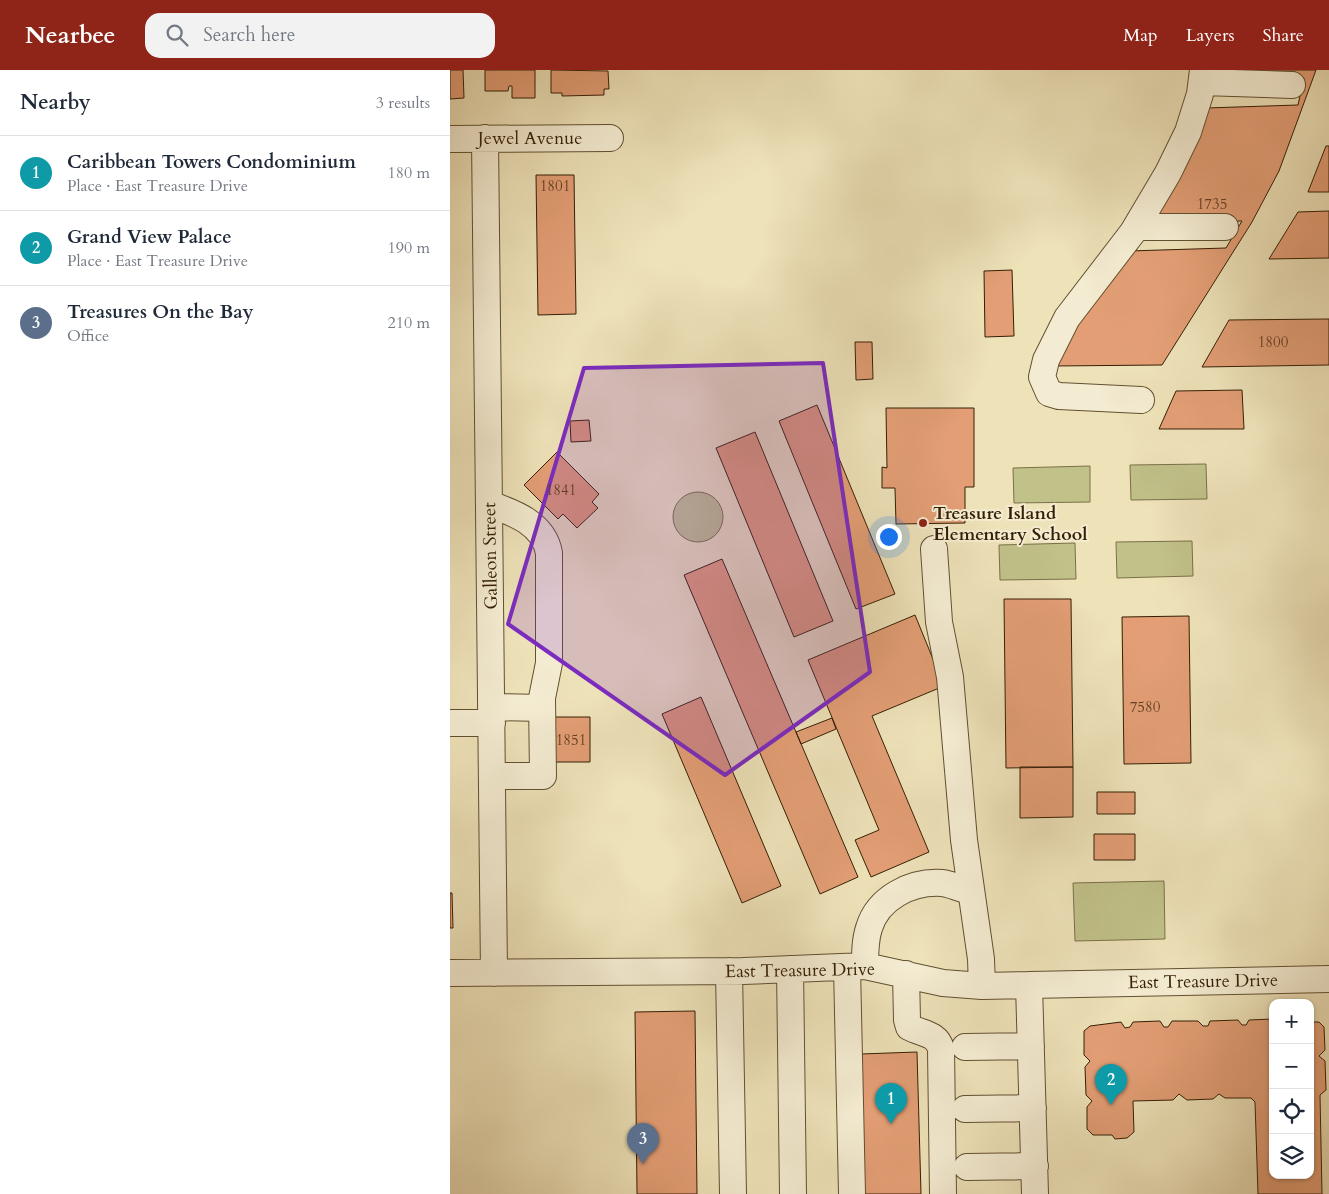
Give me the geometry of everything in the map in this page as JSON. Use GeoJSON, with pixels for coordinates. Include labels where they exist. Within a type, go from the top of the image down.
{"type":"FeatureCollection","features":[{"type":"Feature","properties":{"kind":"street"},"geometry":{"type":"LineString","coordinates":[[1141,400],[1059,396],[1049,393],[1042,377],[1046,360],[1067,318],[1136,227],[1168,173],[1188,132],[1203,76],[1292,85]]}},
{"type":"Feature","properties":{"kind":"street","name":"Galleon Street"},"geometry":{"type":"LineString","coordinates":[[485,138],[494,973]]}},
{"type":"Feature","properties":{"kind":"street","name":"Jewel Avenue"},"geometry":{"type":"LineString","coordinates":[[450,139],[610,138]]}},
{"type":"Feature","properties":{"kind":"street"},"geometry":{"type":"LineString","coordinates":[[1136,227],[1225,227]]}},
{"type":"Feature","properties":{"kind":"street"},"geometry":{"type":"LineString","coordinates":[[489,504],[522,517],[534,526],[547,542],[550,663],[542,708],[543,776],[492,776]]}},
{"type":"Feature","properties":{"kind":"street"},"geometry":{"type":"LineString","coordinates":[[934,549],[939,622],[950,677],[971,892],[982,959],[982,986]]}},
{"type":"Feature","properties":{"kind":"street"},"geometry":{"type":"LineString","coordinates":[[450,723],[542,708]]}},
{"type":"Feature","properties":{"kind":"street"},"geometry":{"type":"LineString","coordinates":[[852,1194],[856,966],[869,926],[876,913],[895,894],[925,883],[944,883],[971,892]]}},
{"type":"Feature","properties":{"kind":"street","name":"East Treasure Drive"},"geometry":{"type":"LineString","coordinates":[[450,973],[790,970],[856,966],[906,974],[943,983],[982,986],[1329,978]]}},
{"type":"Feature","properties":{"kind":"street"},"geometry":{"type":"LineString","coordinates":[[790,970],[793,1194]]}},
{"type":"Feature","properties":{"kind":"street"},"geometry":{"type":"LineString","coordinates":[[729,971],[733,1194]]}},
{"type":"Feature","properties":{"kind":"street"},"geometry":{"type":"LineString","coordinates":[[906,974],[907,1020],[909,1027],[933,1036],[939,1042],[941,1049],[943,1194]]}},
{"type":"Feature","properties":{"kind":"street"},"geometry":{"type":"LineString","coordinates":[[1029,985],[1035,1194]]}},
{"type":"Feature","properties":{"kind":"street"},"geometry":{"type":"LineString","coordinates":[[965,1047],[1031,1046]]}},
{"type":"Feature","properties":{"kind":"street"},"geometry":{"type":"LineString","coordinates":[[965,1109],[1033,1108]]}},
{"type":"Feature","properties":{"kind":"street"},"geometry":{"type":"LineString","coordinates":[[967,1168],[1034,1166]]}},
{"type":"Feature","properties":{"kind":"highlighted area"},"geometry":{"type":"Polygon","coordinates":[[[823,363],[870,672],[725,775],[508,624],[584,368],[823,363]]]}},
{"type":"Feature","properties":{"kind":"green space"},"geometry":{"type":"Polygon","coordinates":[[[1206,464],[1207,499],[1131,500],[1130,465],[1206,464]]]}},
{"type":"Feature","properties":{"kind":"green space"},"geometry":{"type":"Polygon","coordinates":[[[1090,466],[1090,502],[1014,503],[1013,468],[1090,466]]]}},
{"type":"Feature","properties":{"kind":"green space"},"geometry":{"type":"Polygon","coordinates":[[[698,492],[707,494],[718,503],[723,517],[721,526],[712,537],[698,542],[689,540],[678,531],[673,517],[675,508],[684,497],[698,492]]]}},
{"type":"Feature","properties":{"kind":"green space"},"geometry":{"type":"Polygon","coordinates":[[[1192,541],[1193,576],[1117,578],[1116,542],[1192,541]]]}},
{"type":"Feature","properties":{"kind":"green space"},"geometry":{"type":"Polygon","coordinates":[[[1075,543],[1076,579],[1000,580],[999,545],[1075,543]]]}},
{"type":"Feature","properties":{"kind":"green space"},"geometry":{"type":"Polygon","coordinates":[[[1164,881],[1165,939],[1075,941],[1073,883],[1164,881]]]}},
{"type":"Feature","properties":{"kind":"building"},"geometry":{"type":"Polygon","coordinates":[[[450,70],[463,70],[464,98],[450,99],[450,70]]]}},
{"type":"Feature","properties":{"kind":"building"},"geometry":{"type":"Polygon","coordinates":[[[485,70],[535,70],[535,98],[512,98],[512,86],[509,86],[508,91],[485,91],[485,70]]]}},
{"type":"Feature","properties":{"kind":"building"},"geometry":{"type":"Polygon","coordinates":[[[551,70],[608,71],[609,89],[604,89],[604,95],[562,96],[562,93],[551,93],[551,70]]]}},
{"type":"Feature","properties":{"kind":"building"},"geometry":{"type":"Polygon","coordinates":[[[1215,70],[1316,70],[1279,171],[1252,222],[1162,365],[1054,366],[1053,361],[1128,251],[1226,248],[1242,221],[1150,222],[1206,108],[1298,105],[1304,78],[1214,79],[1215,70]]]}},
{"type":"Feature","properties":{"kind":"building"},"geometry":{"type":"Polygon","coordinates":[[[1326,146],[1329,146],[1329,192],[1308,192],[1326,146]]]}},
{"type":"Feature","properties":{"kind":"building"},"geometry":{"type":"Polygon","coordinates":[[[536,175],[574,175],[576,314],[538,315],[536,175]]]}},
{"type":"Feature","properties":{"kind":"building"},"geometry":{"type":"Polygon","coordinates":[[[1329,211],[1329,258],[1269,259],[1298,212],[1329,211]]]}},
{"type":"Feature","properties":{"kind":"building"},"geometry":{"type":"Polygon","coordinates":[[[1012,270],[1014,336],[985,337],[984,271],[1012,270]]]}},
{"type":"Feature","properties":{"kind":"building"},"geometry":{"type":"Polygon","coordinates":[[[1329,319],[1329,365],[1202,367],[1229,320],[1329,319]]]}},
{"type":"Feature","properties":{"kind":"building"},"geometry":{"type":"Polygon","coordinates":[[[855,342],[872,342],[873,379],[856,380],[855,342]]]}},
{"type":"Feature","properties":{"kind":"building"},"geometry":{"type":"Polygon","coordinates":[[[1242,390],[1244,429],[1159,429],[1176,391],[1242,390]]]}},
{"type":"Feature","properties":{"kind":"building"},"geometry":{"type":"Polygon","coordinates":[[[817,405],[895,594],[856,609],[779,421],[817,405]]]}},
{"type":"Feature","properties":{"kind":"building"},"geometry":{"type":"Polygon","coordinates":[[[886,408],[974,408],[974,487],[965,487],[965,523],[896,524],[895,488],[882,488],[882,467],[887,468],[886,408]]]}},
{"type":"Feature","properties":{"kind":"building"},"geometry":{"type":"Polygon","coordinates":[[[589,420],[591,441],[571,442],[570,421],[589,420]]]}},
{"type":"Feature","properties":{"kind":"building"},"geometry":{"type":"Polygon","coordinates":[[[755,432],[833,621],[794,637],[716,448],[755,432]]]}},
{"type":"Feature","properties":{"kind":"building"},"geometry":{"type":"Polygon","coordinates":[[[557,452],[599,494],[592,502],[598,508],[577,528],[563,514],[558,519],[524,485],[557,452]]]}},
{"type":"Feature","properties":{"kind":"building"},"geometry":{"type":"Polygon","coordinates":[[[722,559],[858,877],[820,894],[684,575],[722,559]]]}},
{"type":"Feature","properties":{"kind":"building"},"geometry":{"type":"Polygon","coordinates":[[[1004,599],[1071,599],[1073,767],[1006,768],[1004,599]]]}},
{"type":"Feature","properties":{"kind":"building"},"geometry":{"type":"Polygon","coordinates":[[[915,615],[944,686],[872,716],[929,852],[871,877],[855,840],[879,830],[808,660],[915,615]]]}},
{"type":"Feature","properties":{"kind":"building"},"geometry":{"type":"Polygon","coordinates":[[[1189,616],[1191,763],[1124,764],[1122,617],[1189,616]]]}},
{"type":"Feature","properties":{"kind":"building"},"geometry":{"type":"Polygon","coordinates":[[[701,697],[781,886],[742,903],[662,714],[701,697]]]}},
{"type":"Feature","properties":{"kind":"building"},"geometry":{"type":"Polygon","coordinates":[[[552,717],[590,717],[590,762],[552,762],[552,717]]]}},
{"type":"Feature","properties":{"kind":"building"},"geometry":{"type":"Polygon","coordinates":[[[832,718],[836,729],[801,744],[796,732],[832,718]]]}},
{"type":"Feature","properties":{"kind":"building"},"geometry":{"type":"Polygon","coordinates":[[[1020,767],[1073,767],[1073,817],[1020,818],[1020,767]]]}},
{"type":"Feature","properties":{"kind":"building"},"geometry":{"type":"Polygon","coordinates":[[[1097,792],[1135,792],[1135,814],[1097,814],[1097,792]]]}},
{"type":"Feature","properties":{"kind":"building"},"geometry":{"type":"Polygon","coordinates":[[[1094,834],[1135,834],[1135,860],[1094,860],[1094,834]]]}},
{"type":"Feature","properties":{"kind":"building"},"geometry":{"type":"Polygon","coordinates":[[[450,893],[452,893],[453,928],[450,928],[450,893]]]}},
{"type":"Feature","properties":{"kind":"building"},"geometry":{"type":"Polygon","coordinates":[[[695,1011],[697,1194],[637,1194],[635,1012],[695,1011]]]}},
{"type":"Feature","properties":{"kind":"building"},"geometry":{"type":"Polygon","coordinates":[[[1269,1019],[1269,1179],[1314,1179],[1314,1022],[1319,1022],[1324,1027],[1325,1050],[1319,1056],[1325,1061],[1326,1090],[1320,1095],[1322,1194],[1258,1194],[1255,1102],[1251,1098],[1225,1098],[1219,1094],[1213,1099],[1187,1100],[1179,1094],[1173,1100],[1133,1101],[1134,1132],[1127,1138],[1115,1139],[1112,1135],[1093,1135],[1087,1129],[1087,1107],[1092,1101],[1086,1095],[1085,1067],[1090,1061],[1084,1055],[1084,1031],[1090,1026],[1121,1022],[1125,1028],[1130,1027],[1133,1022],[1160,1021],[1164,1027],[1168,1027],[1172,1021],[1198,1021],[1203,1026],[1208,1026],[1210,1021],[1238,1020],[1242,1025],[1246,1025],[1249,1020],[1269,1019]]]}},
{"type":"Feature","properties":{"kind":"building"},"geometry":{"type":"Polygon","coordinates":[[[917,1052],[921,1194],[864,1194],[861,1054],[917,1052]]]}},
{"type":"Feature","properties":{"kind":"place","name":"Treasure Island Elementary School"},"geometry":{"type":"Point","coordinates":[923,523]}},
{"type":"Feature","properties":{"kind":"place","name":"Grand View Palace"},"geometry":{"type":"Point","coordinates":[1111,1105]}},
{"type":"Feature","properties":{"kind":"place","name":"Caribbean Towers Condominium"},"geometry":{"type":"Point","coordinates":[891,1124]}},
{"type":"Feature","properties":{"kind":"place","name":"Treasures On the Bay"},"geometry":{"type":"Point","coordinates":[643,1164]}}]}
